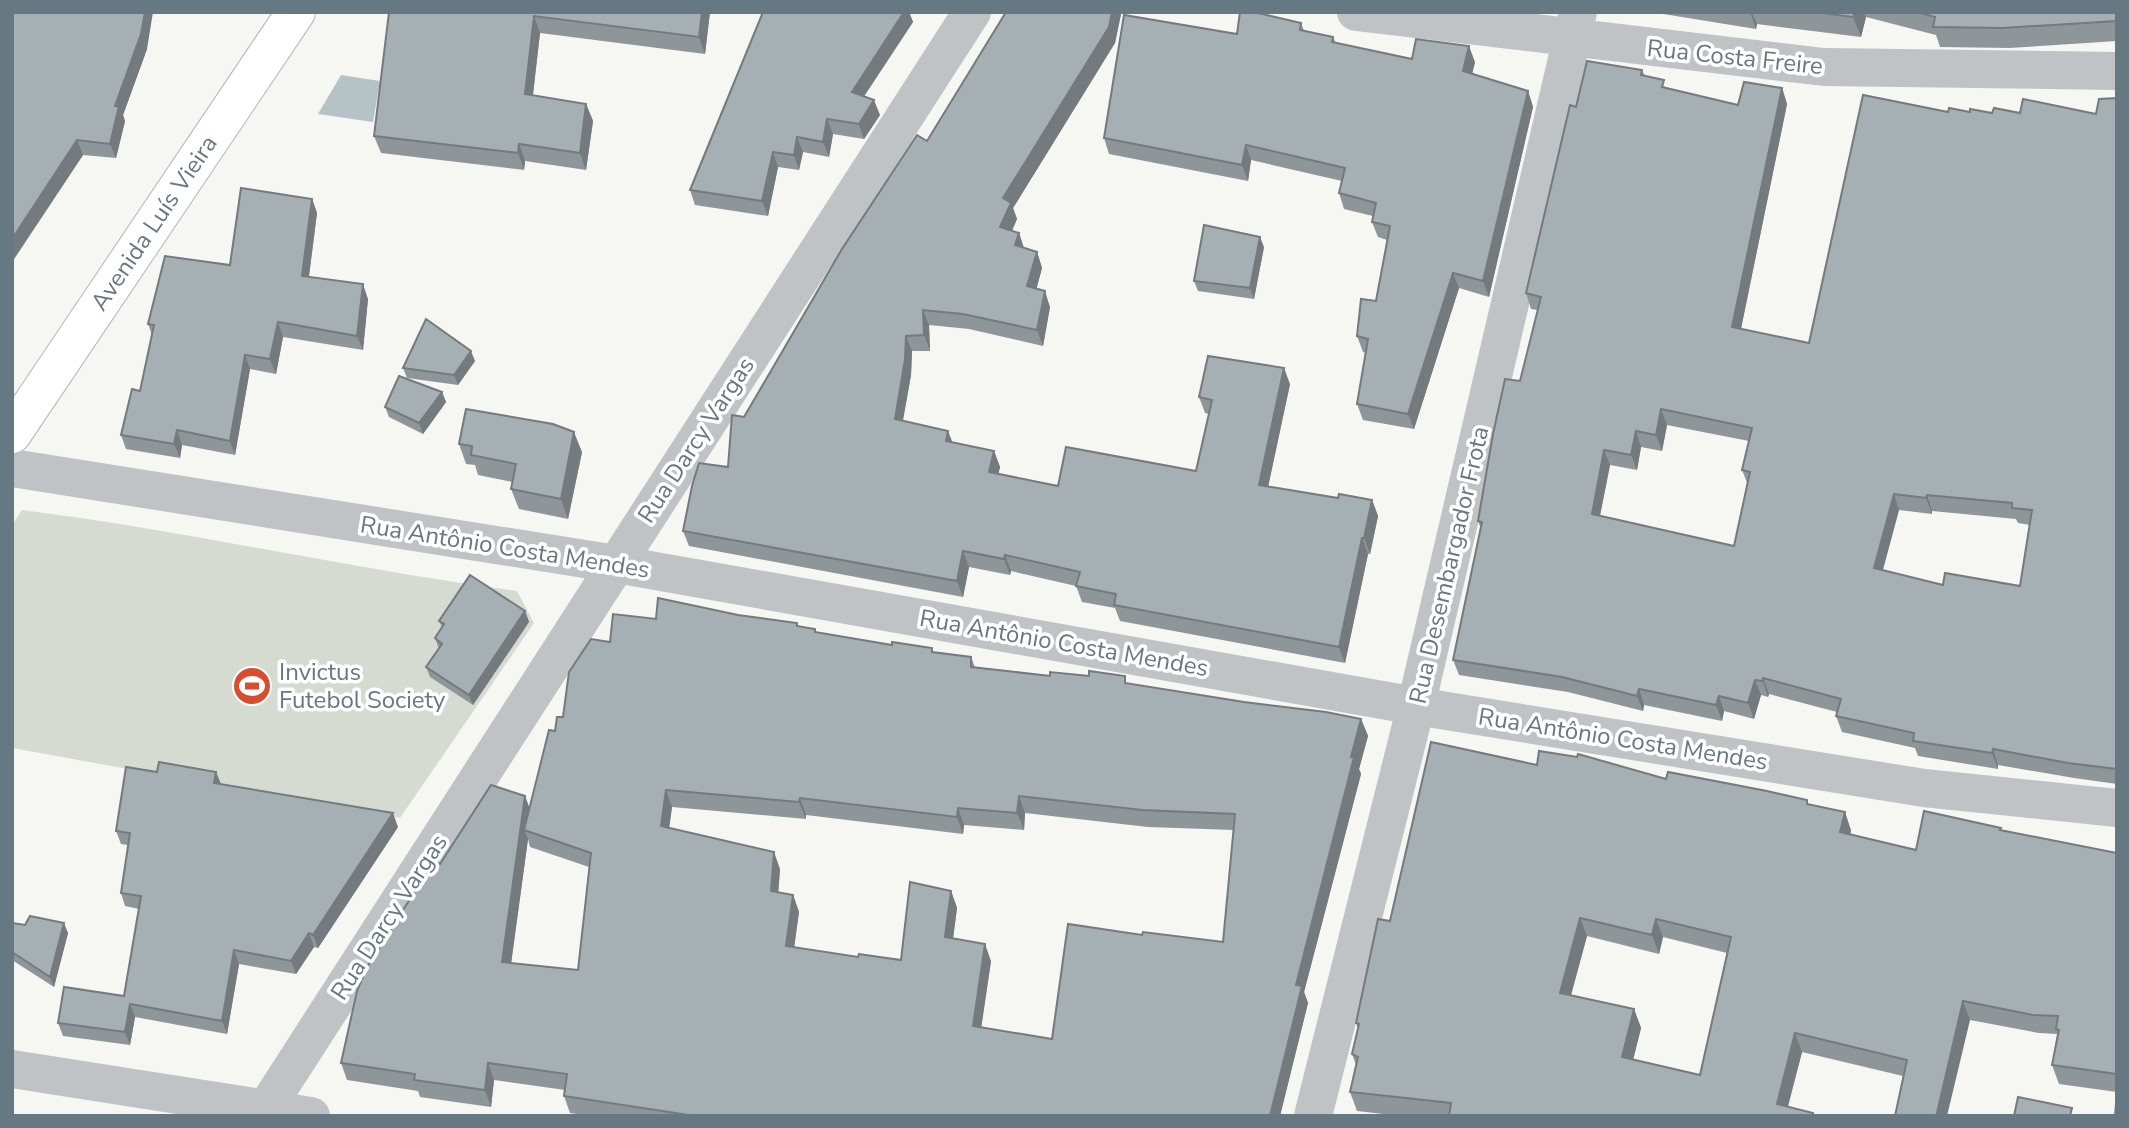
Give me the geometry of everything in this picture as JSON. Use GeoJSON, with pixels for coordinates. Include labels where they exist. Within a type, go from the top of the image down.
{"type":"FeatureCollection","features":[{"type":"Feature","properties":{"kind":"main road","name":"Avenida Luís Vieira"},"geometry":{"type":"LineString","coordinates":[[12,434],[296,12]]}},
{"type":"Feature","properties":{"kind":"street","name":"Rua Darcy Vargas"},"geometry":{"type":"LineString","coordinates":[[263,1112],[972,12]]}},
{"type":"Feature","properties":{"kind":"street","name":"Rua Costa Freire"},"geometry":{"type":"LineString","coordinates":[[1356,12],[1575,26],[1824,68],[2117,71]]}},
{"type":"Feature","properties":{"kind":"street","name":"Rua Desembargador Frota"},"geometry":{"type":"LineString","coordinates":[[1313,1116],[1416,706],[1575,26]]}},
{"type":"Feature","properties":{"kind":"street","name":"Rua Antônio Costa Mendes"},"geometry":{"type":"LineString","coordinates":[[12,468],[616,564],[1416,706],[1924,788],[2117,808]]}},
{"type":"Feature","properties":{"kind":"street"},"geometry":{"type":"LineString","coordinates":[[12,1069],[263,1112],[311,1116]]}},
{"type":"Feature","properties":{"kind":"shaded area"},"geometry":{"type":"Polygon","coordinates":[[[341,75],[380,81],[373,122],[318,114],[341,75]]]}},
{"type":"Feature","properties":{"kind":"shaded area","name":"Invictus Futebol Society"},"geometry":{"type":"Polygon","coordinates":[[[22,510],[146,528],[517,591],[534,623],[400,818],[12,748],[12,525],[22,510]]]}},
{"type":"Feature","properties":{"kind":"building"},"geometry":{"type":"Polygon","coordinates":[[[12,12],[145,12],[141,34],[115,106],[119,106],[110,144],[77,140],[12,239],[12,12]]]}},
{"type":"Feature","properties":{"kind":"building"},"geometry":{"type":"Polygon","coordinates":[[[389,12],[702,12],[699,37],[534,16],[525,94],[586,104],[580,153],[519,144],[518,153],[374,136],[389,12]]]}},
{"type":"Feature","properties":{"kind":"building"},"geometry":{"type":"Polygon","coordinates":[[[763,12],[904,12],[852,92],[874,100],[859,124],[827,119],[823,142],[797,137],[794,155],[773,152],[762,201],[690,190],[763,12]]]}},
{"type":"Feature","properties":{"kind":"building"},"geometry":{"type":"Polygon","coordinates":[[[1006,12],[1112,12],[1109,27],[1003,198],[1011,203],[1000,227],[1019,233],[1015,245],[1037,252],[1027,286],[1045,291],[1037,330],[963,314],[923,310],[924,335],[906,336],[895,419],[948,431],[946,441],[994,451],[989,472],[1058,486],[1066,447],[1196,471],[1212,400],[1199,397],[1208,356],[1284,368],[1259,485],[1338,498],[1339,494],[1372,500],[1339,647],[1114,605],[1116,594],[1076,586],[1080,572],[1005,555],[1004,559],[963,551],[957,581],[683,531],[699,463],[728,467],[732,415],[744,417],[842,249],[917,135],[927,141],[1006,12]]]}},
{"type":"Feature","properties":{"kind":"building"},"geometry":{"type":"Polygon","coordinates":[[[1240,12],[1254,12],[1301,23],[1300,30],[1333,37],[1332,42],[1412,59],[1416,39],[1469,46],[1463,71],[1528,91],[1483,281],[1453,273],[1408,414],[1357,404],[1368,339],[1357,336],[1361,299],[1376,301],[1390,226],[1372,222],[1376,203],[1339,193],[1345,168],[1246,145],[1242,165],[1104,138],[1124,15],[1237,34],[1240,12]]]}},
{"type":"Feature","properties":{"kind":"building"},"geometry":{"type":"Polygon","coordinates":[[[1814,12],[1855,12],[1853,17],[1814,12]]]}},
{"type":"Feature","properties":{"kind":"building"},"geometry":{"type":"Polygon","coordinates":[[[1917,12],[2117,12],[2117,21],[2002,28],[1933,27],[1935,17],[1917,12]]]}},
{"type":"Feature","properties":{"kind":"building"},"geometry":{"type":"Polygon","coordinates":[[[1587,61],[1642,70],[1641,75],[1664,80],[1662,87],[1738,105],[1744,82],[1782,88],[1732,327],[1809,343],[1863,95],[1948,112],[1949,108],[1992,113],[1994,108],[2020,113],[2023,99],[2096,114],[2099,99],[2117,98],[2117,769],[1993,749],[1992,753],[1913,741],[1914,733],[1836,716],[1841,699],[1763,678],[1763,681],[1755,680],[1748,703],[1719,696],[1716,705],[1639,689],[1637,696],[1562,677],[1453,660],[1482,522],[1478,521],[1505,379],[1520,381],[1541,297],[1526,293],[1570,105],[1576,107],[1587,61]],[[1661,409],[1656,435],[1636,431],[1631,455],[1604,450],[1592,514],[1734,546],[1750,472],[1742,470],[1752,428],[1661,409]],[[1894,494],[1874,568],[1943,585],[1945,573],[2020,586],[2032,510],[2012,508],[2012,503],[1894,494]]]}},
{"type":"Feature","properties":{"kind":"building"},"geometry":{"type":"Polygon","coordinates":[[[241,188],[312,199],[302,276],[363,284],[357,336],[278,322],[270,359],[245,355],[230,441],[177,430],[174,444],[121,435],[132,389],[140,391],[154,325],[148,324],[165,256],[230,265],[241,188]]]}},
{"type":"Feature","properties":{"kind":"building"},"geometry":{"type":"Polygon","coordinates":[[[1204,225],[1260,237],[1250,288],[1194,281],[1204,225]]]}},
{"type":"Feature","properties":{"kind":"building"},"geometry":{"type":"Polygon","coordinates":[[[426,319],[471,351],[454,375],[403,368],[426,319]]]}},
{"type":"Feature","properties":{"kind":"building"},"geometry":{"type":"Polygon","coordinates":[[[399,376],[442,392],[419,423],[385,407],[399,376]]]}},
{"type":"Feature","properties":{"kind":"building"},"geometry":{"type":"Polygon","coordinates":[[[466,409],[553,424],[574,432],[561,499],[511,489],[516,464],[471,455],[472,446],[459,444],[466,409]]]}},
{"type":"Feature","properties":{"kind":"building"},"geometry":{"type":"Polygon","coordinates":[[[470,575],[525,611],[469,695],[426,667],[442,644],[435,638],[444,624],[439,621],[470,575]]]}},
{"type":"Feature","properties":{"kind":"building"},"geometry":{"type":"Polygon","coordinates":[[[658,598],[738,615],[797,623],[797,626],[815,629],[815,632],[892,645],[892,642],[932,648],[932,652],[971,657],[971,667],[1050,676],[1050,672],[1089,676],[1089,671],[1125,676],[1125,683],[1361,719],[1351,757],[1354,757],[1296,985],[1302,986],[1270,1116],[695,1116],[564,1096],[567,1074],[488,1063],[485,1090],[414,1080],[415,1074],[341,1063],[357,991],[367,967],[434,861],[440,864],[491,785],[525,796],[502,962],[578,970],[591,853],[524,830],[549,730],[555,731],[557,717],[563,717],[569,672],[591,639],[610,642],[613,614],[656,619],[658,598]],[[666,790],[661,826],[774,852],[771,891],[793,895],[786,946],[858,957],[859,954],[901,960],[910,882],[951,891],[945,937],[985,944],[973,1026],[1052,1039],[1068,924],[1142,935],[1143,932],[1223,942],[1235,814],[1142,810],[1019,796],[1017,813],[958,808],[957,817],[800,798],[799,802],[666,790]]]}},
{"type":"Feature","properties":{"kind":"building"},"geometry":{"type":"Polygon","coordinates":[[[1431,742],[1537,765],[1539,751],[1577,757],[1578,754],[1666,779],[1668,772],[1767,791],[1807,800],[1807,804],[1845,812],[1840,832],[1916,850],[1924,811],[2001,828],[2000,830],[2117,853],[2117,1074],[2052,1065],[2059,1030],[2056,1029],[2058,1016],[2033,1015],[1963,1001],[1937,1113],[1951,1116],[1895,1116],[1907,1060],[1795,1033],[1777,1104],[1813,1113],[1813,1116],[1449,1116],[1451,1103],[1350,1092],[1358,1057],[1352,1054],[1359,1024],[1356,1023],[1378,919],[1390,921],[1431,742]],[[1580,918],[1560,993],[1634,1009],[1622,1057],[1700,1075],[1731,937],[1656,919],[1652,935],[1580,918]]]}},
{"type":"Feature","properties":{"kind":"building"},"geometry":{"type":"Polygon","coordinates":[[[159,762],[216,772],[214,783],[393,813],[313,935],[309,933],[291,961],[234,950],[222,1021],[130,1004],[125,1032],[58,1023],[64,987],[124,996],[141,896],[121,893],[130,833],[116,831],[126,767],[157,772],[159,762]]]}},
{"type":"Feature","properties":{"kind":"building"},"geometry":{"type":"Polygon","coordinates":[[[30,916],[64,923],[50,977],[12,952],[12,923],[25,925],[30,916]]]}},
{"type":"Feature","properties":{"kind":"building"},"geometry":{"type":"Polygon","coordinates":[[[2018,1097],[2072,1108],[2070,1116],[2014,1116],[2018,1097]]]}},
{"type":"Feature","properties":{"kind":"place","name":"Invictus Futebol Society"},"geometry":{"type":"Point","coordinates":[252,686]}}]}
